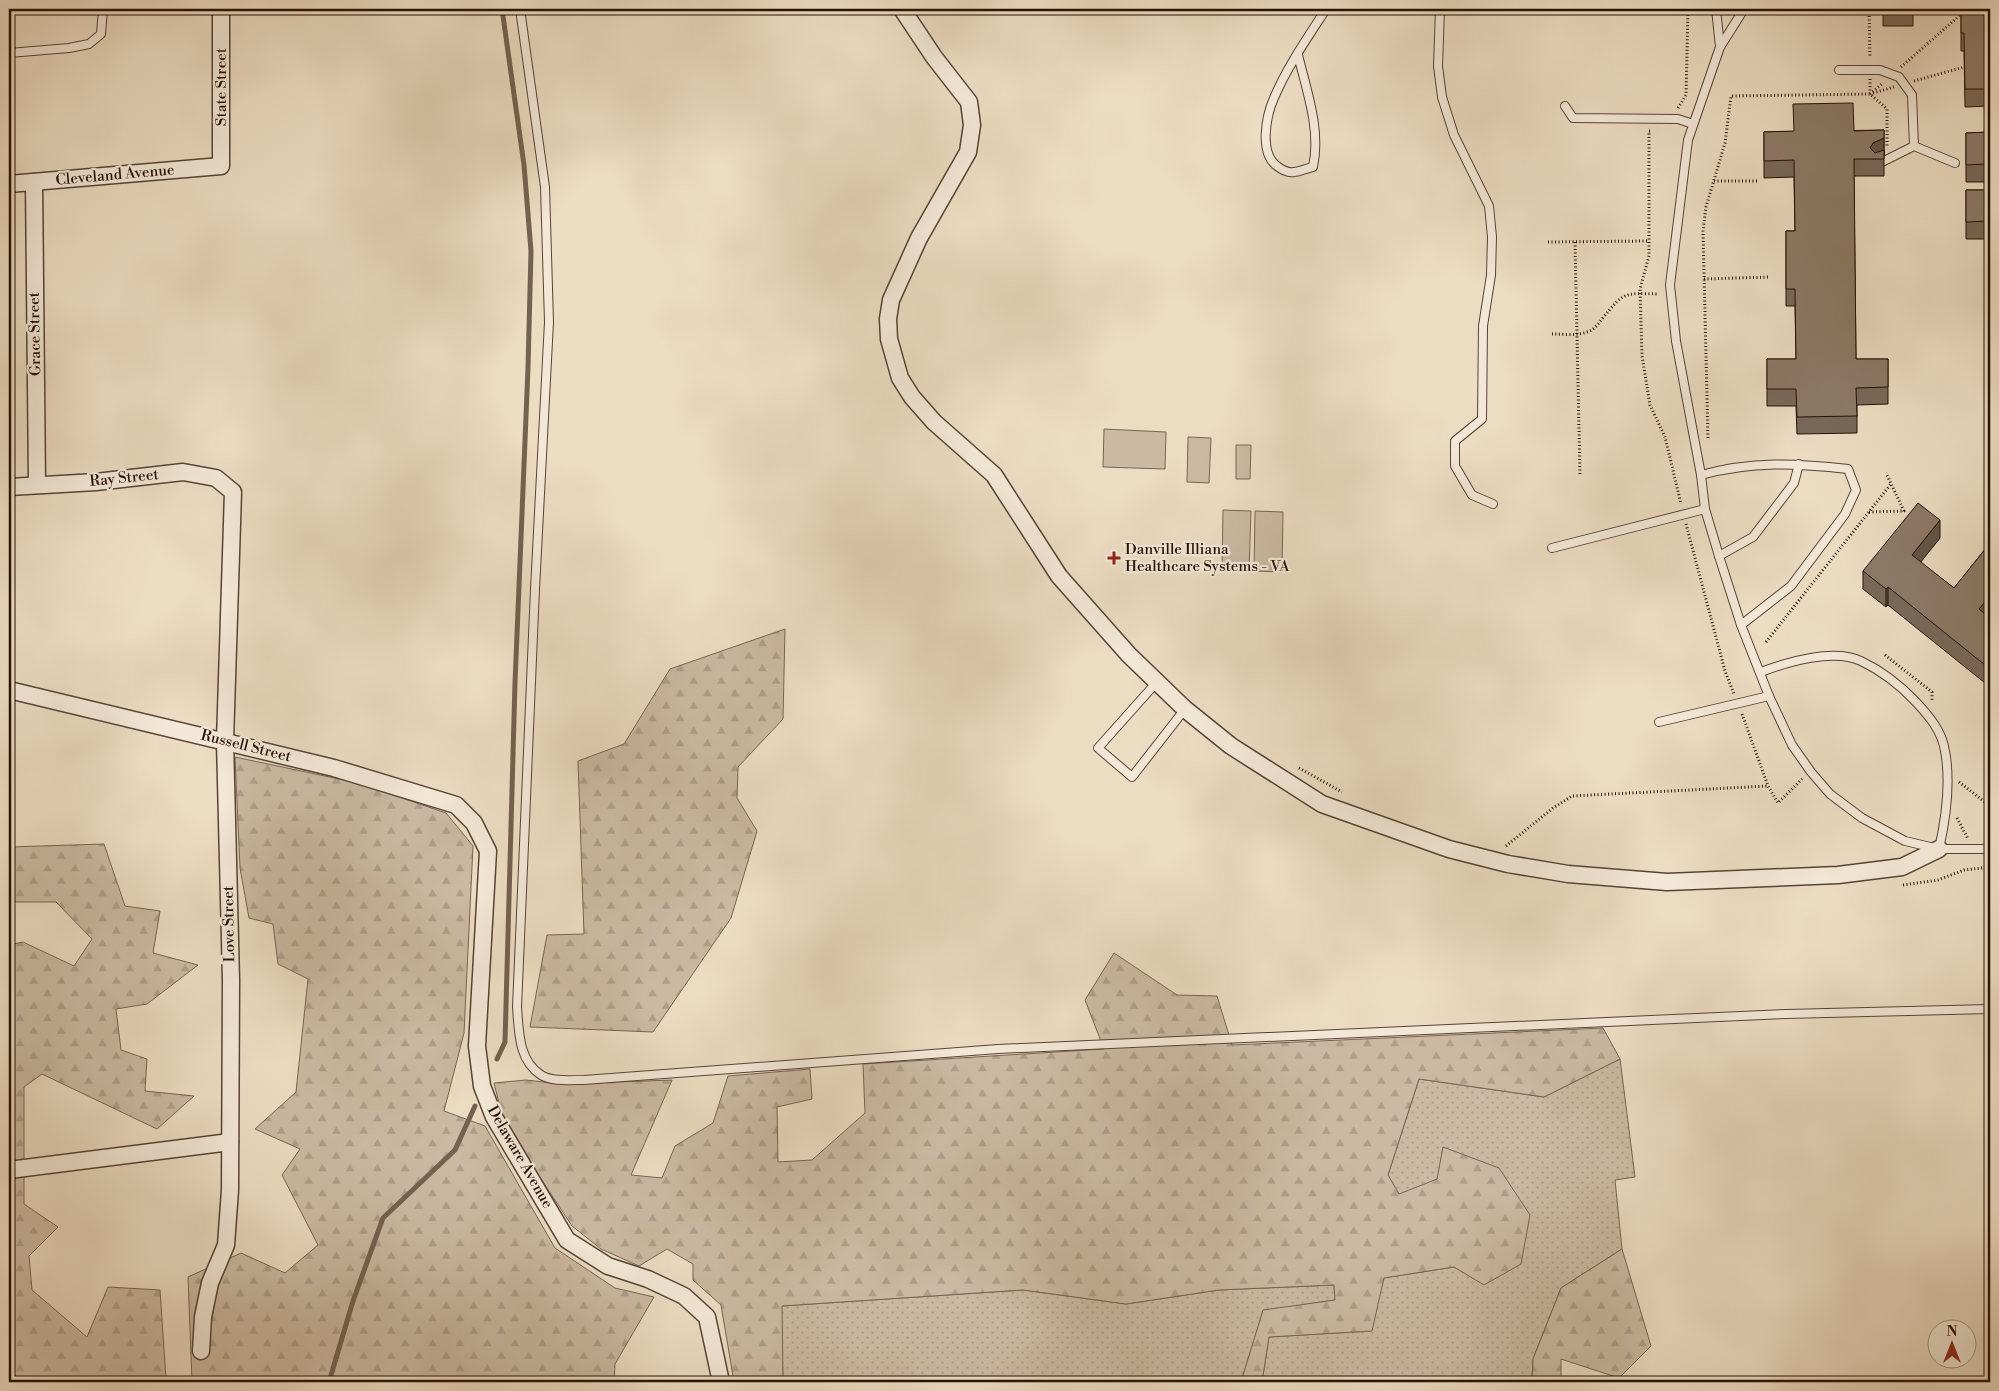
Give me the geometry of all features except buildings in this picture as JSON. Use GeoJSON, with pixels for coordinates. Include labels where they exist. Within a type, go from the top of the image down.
{"type":"FeatureCollection","features":[{"type":"Feature","properties":{"kind":"street","name":"State Street"},"geometry":{"type":"LineString","coordinates":[[221,9],[221,166]]}},
{"type":"Feature","properties":{"kind":"street"},"geometry":{"type":"LineString","coordinates":[[902,9],[934,58],[970,102],[972,125],[968,152],[919,238],[891,300],[888,319],[889,339],[900,378],[912,397],[934,422],[994,475],[1059,576],[1129,655],[1185,709],[1231,746],[1322,804],[1449,848],[1508,864],[1568,874],[1668,882],[1838,875],[1902,867],[1940,849]]}},
{"type":"Feature","properties":{"kind":"street","name":"Cleveland Avenue"},"geometry":{"type":"LineString","coordinates":[[9,184],[221,166]]}},
{"type":"Feature","properties":{"kind":"street","name":"Grace Street"},"geometry":{"type":"LineString","coordinates":[[34,182],[38,485]]}},
{"type":"Feature","properties":{"kind":"street","name":"Ray Street"},"geometry":{"type":"LineString","coordinates":[[9,487],[96,482],[183,472],[216,478],[233,492]]}},
{"type":"Feature","properties":{"kind":"street","name":"Love Street"},"geometry":{"type":"LineString","coordinates":[[201,1351],[203,1317],[210,1283],[226,1245],[230,1190],[231,980],[224,741],[233,492]]}},
{"type":"Feature","properties":{"kind":"street","name":"Russell Street"},"geometry":{"type":"LineString","coordinates":[[9,690],[334,768],[456,805],[474,823]]}},
{"type":"Feature","properties":{"kind":"street","name":"Delaware Avenue"},"geometry":{"type":"LineString","coordinates":[[474,823],[488,851],[477,1046],[482,1086],[494,1117],[568,1240],[608,1266],[648,1279],[684,1296],[707,1317],[720,1382]]}},
{"type":"Feature","properties":{"kind":"street"},"geometry":{"type":"LineString","coordinates":[[9,1170],[230,1142]]}},
{"type":"Feature","properties":{"kind":"lane"},"geometry":{"type":"LineString","coordinates":[[9,53],[69,48],[89,44],[101,34],[103,9]]}},
{"type":"Feature","properties":{"kind":"lane"},"geometry":{"type":"LineString","coordinates":[[520,9],[545,187],[549,251],[550,322],[535,589],[518,1007],[519,1043],[528,1062],[541,1075],[558,1080],[584,1080],[998,1049],[1786,1014],[1990,1009]]}},
{"type":"Feature","properties":{"kind":"lane"},"geometry":{"type":"LineString","coordinates":[[1298,55],[1315,127],[1316,150],[1313,167],[1294,172],[1283,171],[1271,162],[1265,149],[1266,131],[1273,99],[1298,55],[1326,9]]}},
{"type":"Feature","properties":{"kind":"lane"},"geometry":{"type":"LineString","coordinates":[[1440,9],[1438,66],[1442,97],[1454,135],[1489,206],[1492,236],[1491,275],[1482,326],[1482,419],[1455,441],[1455,466],[1472,495],[1493,504]]}},
{"type":"Feature","properties":{"kind":"lane"},"geometry":{"type":"LineString","coordinates":[[1716,9],[1720,47]]}},
{"type":"Feature","properties":{"kind":"lane"},"geometry":{"type":"LineString","coordinates":[[1744,9],[1720,47],[1688,140],[1670,285],[1676,341],[1701,476],[1705,509],[1753,658],[1761,672],[1769,696],[1792,745],[1811,772],[1830,794],[1862,818],[1905,841],[1940,849],[1990,849]]}},
{"type":"Feature","properties":{"kind":"lane"},"geometry":{"type":"LineString","coordinates":[[1840,70],[1880,70],[1899,77],[1912,95],[1914,146]]}},
{"type":"Feature","properties":{"kind":"lane"},"geometry":{"type":"LineString","coordinates":[[1564,106],[1573,118],[1678,119],[1693,124]]}},
{"type":"Feature","properties":{"kind":"lane"},"geometry":{"type":"LineString","coordinates":[[1876,164],[1914,146],[1955,163]]}},
{"type":"Feature","properties":{"kind":"lane"},"geometry":{"type":"LineString","coordinates":[[1701,476],[1736,466],[1769,463],[1799,464],[1848,469],[1856,490],[1845,514],[1791,586],[1741,625]]}},
{"type":"Feature","properties":{"kind":"lane"},"geometry":{"type":"LineString","coordinates":[[1719,556],[1753,537],[1794,483],[1799,464]]}},
{"type":"Feature","properties":{"kind":"lane"},"geometry":{"type":"LineString","coordinates":[[1552,548],[1705,509]]}},
{"type":"Feature","properties":{"kind":"lane"},"geometry":{"type":"LineString","coordinates":[[1761,672],[1786,662],[1821,656],[1845,658],[1860,661],[1903,688],[1927,714],[1940,733],[1945,750],[1948,776],[1940,849]]}},
{"type":"Feature","properties":{"kind":"lane"},"geometry":{"type":"LineString","coordinates":[[1156,683],[1098,748],[1132,777],[1185,709]]}},
{"type":"Feature","properties":{"kind":"lane"},"geometry":{"type":"LineString","coordinates":[[1659,722],[1769,696]]}},
{"type":"Feature","properties":{"kind":"path"},"geometry":{"type":"LineString","coordinates":[[1678,108],[1686,95],[1688,9]]}},
{"type":"Feature","properties":{"kind":"path"},"geometry":{"type":"LineString","coordinates":[[1870,9],[1870,94],[1887,109],[1887,160]]}},
{"type":"Feature","properties":{"kind":"path"},"geometry":{"type":"LineString","coordinates":[[1870,94],[1967,9]]}},
{"type":"Feature","properties":{"kind":"path"},"geometry":{"type":"LineString","coordinates":[[1708,446],[1703,231],[1706,207],[1725,143],[1731,96],[1870,94],[1976,63]]}},
{"type":"Feature","properties":{"kind":"path"},"geometry":{"type":"LineString","coordinates":[[1657,131],[1649,131],[1650,242],[1649,256],[1640,293],[1642,356],[1650,405],[1665,437],[1681,505]]}},
{"type":"Feature","properties":{"kind":"path"},"geometry":{"type":"LineString","coordinates":[[1714,181],[1758,180]]}},
{"type":"Feature","properties":{"kind":"path"},"geometry":{"type":"LineString","coordinates":[[1548,242],[1650,242]]}},
{"type":"Feature","properties":{"kind":"path"},"geometry":{"type":"LineString","coordinates":[[1575,242],[1580,475]]}},
{"type":"Feature","properties":{"kind":"path"},"geometry":{"type":"LineString","coordinates":[[1704,279],[1770,277]]}},
{"type":"Feature","properties":{"kind":"path"},"geometry":{"type":"LineString","coordinates":[[1552,334],[1588,332],[1595,327],[1612,304],[1621,297],[1640,293],[1658,294]]}},
{"type":"Feature","properties":{"kind":"path"},"geometry":{"type":"LineString","coordinates":[[1869,512],[1904,511],[1886,473]]}},
{"type":"Feature","properties":{"kind":"path"},"geometry":{"type":"LineString","coordinates":[[1766,642],[1891,484]]}},
{"type":"Feature","properties":{"kind":"path"},"geometry":{"type":"LineString","coordinates":[[1686,524],[1726,671],[1768,786],[1778,803],[1802,779]]}},
{"type":"Feature","properties":{"kind":"path"},"geometry":{"type":"LineString","coordinates":[[1295,767],[1309,773],[1349,797]]}},
{"type":"Feature","properties":{"kind":"path"},"geometry":{"type":"LineString","coordinates":[[1957,787],[1958,780]]}},
{"type":"Feature","properties":{"kind":"path"},"geometry":{"type":"LineString","coordinates":[[1503,848],[1564,799],[1572,796],[1768,786]]}},
{"type":"Feature","properties":{"kind":"path"},"geometry":{"type":"LineString","coordinates":[[1957,816],[1960,827],[1975,850]]}},
{"type":"Feature","properties":{"kind":"path"},"geometry":{"type":"LineString","coordinates":[[1901,885],[1938,880],[1964,870],[1990,867]]}},
{"type":"Feature","properties":{"kind":"green space"},"geometry":{"type":"Polygon","coordinates":[[[1104,429],[1166,432],[1165,469],[1103,467],[1104,429]]]}},
{"type":"Feature","properties":{"kind":"green space"},"geometry":{"type":"Polygon","coordinates":[[[1188,437],[1211,438],[1209,483],[1187,482],[1188,437]]]}},
{"type":"Feature","properties":{"kind":"green space"},"geometry":{"type":"Polygon","coordinates":[[[1236,445],[1251,445],[1250,479],[1236,479],[1236,445]]]}},
{"type":"Feature","properties":{"kind":"green space"},"geometry":{"type":"Polygon","coordinates":[[[1223,510],[1251,511],[1249,571],[1222,570],[1223,510]]]}},
{"type":"Feature","properties":{"kind":"green space"},"geometry":{"type":"Polygon","coordinates":[[[1255,511],[1283,512],[1282,572],[1254,571],[1255,511]]]}},
{"type":"Feature","properties":{"kind":"green space"},"geometry":{"type":"Polygon","coordinates":[[[785,629],[783,719],[738,767],[737,798],[757,831],[731,918],[653,1032],[530,1027],[547,935],[584,934],[578,761],[624,744],[670,669],[785,629]]]}},
{"type":"Feature","properties":{"kind":"green space"},"geometry":{"type":"Polygon","coordinates":[[[235,757],[358,783],[446,813],[473,846],[464,1033],[444,1111],[485,1126],[555,1248],[615,1288],[654,1297],[615,1364],[614,1382],[9,1382],[9,945],[23,942],[74,966],[92,939],[56,902],[9,902],[9,847],[104,844],[125,906],[160,911],[153,953],[198,965],[147,1004],[116,1009],[121,1050],[147,1059],[145,1091],[194,1096],[157,1129],[42,1074],[24,1087],[24,1204],[58,1227],[29,1256],[32,1290],[87,1337],[108,1287],[160,1290],[166,1379],[192,1381],[188,1277],[241,1253],[285,1273],[318,1245],[282,1175],[300,1149],[255,1129],[296,1092],[308,979],[278,964],[273,924],[249,918],[240,868],[235,757]]]}},
{"type":"Feature","properties":{"kind":"green space"},"geometry":{"type":"Polygon","coordinates":[[[1114,953],[1177,995],[1217,996],[1232,1045],[1603,1028],[1620,1059],[1544,1097],[1419,1079],[1388,1175],[1399,1194],[1437,1179],[1443,1147],[1499,1168],[1530,1215],[1521,1264],[1484,1285],[1454,1267],[1384,1278],[1372,1331],[1269,1337],[1262,1382],[1241,1382],[1263,1310],[1335,1300],[1334,1285],[1219,1290],[1126,1304],[1023,1290],[782,1306],[783,1382],[734,1382],[721,1305],[693,1280],[693,1264],[667,1249],[639,1266],[601,1249],[572,1226],[504,1123],[494,1083],[526,1080],[563,1084],[672,1080],[631,1175],[662,1178],[675,1146],[713,1123],[728,1076],[810,1069],[812,1099],[777,1107],[778,1162],[812,1160],[865,1113],[863,1064],[1104,1049],[1085,1000],[1114,953]]]}},
{"type":"Feature","properties":{"kind":"green space"},"geometry":{"type":"Polygon","coordinates":[[[1620,1059],[1635,1177],[1615,1180],[1622,1249],[1561,1288],[1533,1359],[1532,1382],[1262,1382],[1269,1337],[1371,1331],[1383,1278],[1454,1267],[1484,1284],[1443,1147],[1438,1179],[1399,1195],[1388,1175],[1419,1079],[1544,1097],[1620,1059]]]}},
{"type":"Feature","properties":{"kind":"green space"},"geometry":{"type":"Polygon","coordinates":[[[1622,1249],[1651,1346],[1619,1378],[1561,1359],[1561,1382],[1532,1382],[1533,1359],[1561,1288],[1622,1249]]]}},
{"type":"Feature","properties":{"kind":"green space"},"geometry":{"type":"Polygon","coordinates":[[[1334,1285],[1335,1300],[1263,1311],[1241,1382],[783,1382],[781,1306],[1023,1290],[1126,1304],[1219,1290],[1334,1285]]]}},
{"type":"Feature","properties":{"kind":"waterway"},"geometry":{"type":"LineString","coordinates":[[497,1059],[505,1042],[515,683],[531,251],[524,165],[502,9]]}},
{"type":"Feature","properties":{"kind":"waterway"},"geometry":{"type":"LineString","coordinates":[[329,1382],[353,1301],[383,1218],[455,1150],[475,1106]]}},
{"type":"Feature","properties":{"kind":"place","name":"Danville Illiana Healthcare Systems - VA"},"geometry":{"type":"Point","coordinates":[1114,558]}}]}
